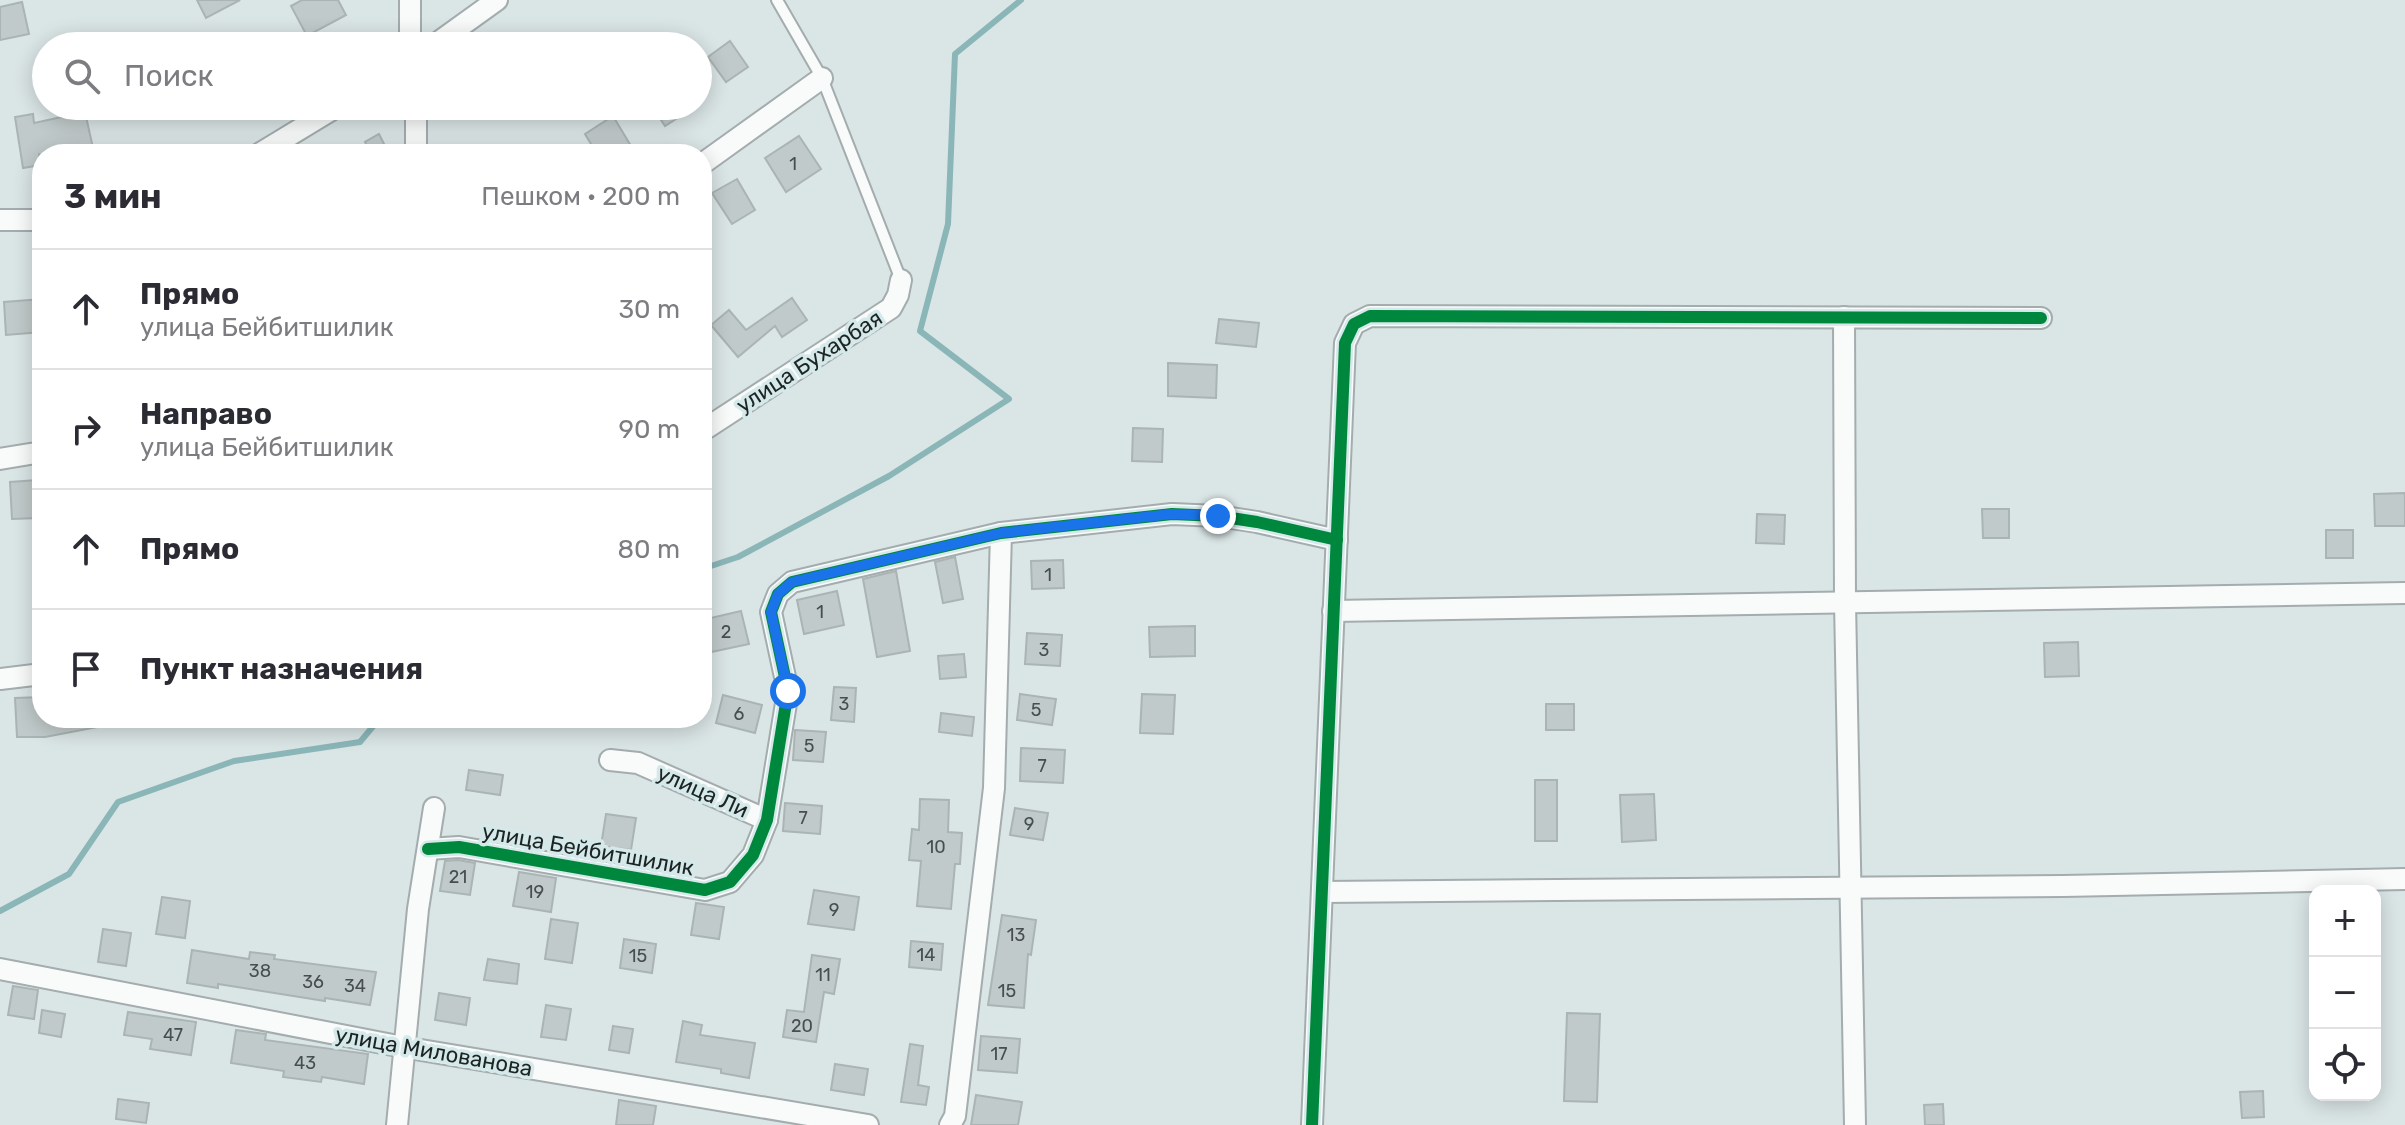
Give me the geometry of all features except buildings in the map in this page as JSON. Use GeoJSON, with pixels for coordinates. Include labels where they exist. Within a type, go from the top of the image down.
{"type":"FeatureCollection","features":[{"type":"Feature","properties":{"kind":"street"},"geometry":{"type":"LineString","coordinates":[[410,0],[410,32]]}},
{"type":"Feature","properties":{"kind":"street"},"geometry":{"type":"LineString","coordinates":[[452,32],[497,0]]}},
{"type":"Feature","properties":{"kind":"street"},"geometry":{"type":"LineString","coordinates":[[712,157],[822,78]]}},
{"type":"Feature","properties":{"kind":"street"},"geometry":{"type":"LineString","coordinates":[[275,144],[315,120]]}},
{"type":"Feature","properties":{"kind":"street"},"geometry":{"type":"LineString","coordinates":[[416,120],[416,144]]}},
{"type":"Feature","properties":{"kind":"street"},"geometry":{"type":"LineString","coordinates":[[0,220],[32,220]]}},
{"type":"Feature","properties":{"kind":"street","name":"улица Бухарбая"},"geometry":{"type":"LineString","coordinates":[[712,424],[891,308],[901,280]]}},
{"type":"Feature","properties":{"kind":"street"},"geometry":{"type":"LineString","coordinates":[[1312,1125],[1345,343],[1354,324],[1370,316],[2041,318]]}},
{"type":"Feature","properties":{"kind":"street"},"geometry":{"type":"LineString","coordinates":[[1844,317],[1845,602],[1855,1125]]}},
{"type":"Feature","properties":{"kind":"street"},"geometry":{"type":"LineString","coordinates":[[0,459],[32,454]]}},
{"type":"Feature","properties":{"kind":"street","name":"улица Бейбитшилик"},"geometry":{"type":"LineString","coordinates":[[428,849],[459,847],[705,890],[730,882],[753,855],[767,820],[788,691],[771,612],[778,594],[792,582],[1001,533],[1172,514],[1257,522],[1337,540]]}},
{"type":"Feature","properties":{"kind":"street"},"geometry":{"type":"LineString","coordinates":[[950,1125],[955,1116],[994,788],[1001,533]]}},
{"type":"Feature","properties":{"kind":"street"},"geometry":{"type":"LineString","coordinates":[[1333,611],[2405,593]]}},
{"type":"Feature","properties":{"kind":"street"},"geometry":{"type":"LineString","coordinates":[[0,679],[32,675]]}},
{"type":"Feature","properties":{"kind":"street","name":"улица Ли"},"geometry":{"type":"LineString","coordinates":[[610,760],[637,752],[767,820]]}},
{"type":"Feature","properties":{"kind":"street"},"geometry":{"type":"LineString","coordinates":[[397,1125],[418,909],[434,808]]}},
{"type":"Feature","properties":{"kind":"street"},"geometry":{"type":"LineString","coordinates":[[1322,892],[2063,886],[2405,879]]}},
{"type":"Feature","properties":{"kind":"street","name":"улица Милованова"},"geometry":{"type":"LineString","coordinates":[[0,969],[403,1047],[868,1125]]}},
{"type":"Feature","properties":{"kind":"lane"},"geometry":{"type":"LineString","coordinates":[[777,0],[822,78],[901,280]]}},
{"type":"Feature","properties":{"kind":"waterway"},"geometry":{"type":"LineString","coordinates":[[712,566],[738,557],[889,476],[1009,399],[920,331],[948,224],[955,54],[1021,0]]}},
{"type":"Feature","properties":{"kind":"waterway"},"geometry":{"type":"LineString","coordinates":[[0,911],[69,874],[118,802],[234,761],[360,742],[372,728]]}},
{"type":"Feature","properties":{"kind":"cycle path"},"geometry":{"type":"LineString","coordinates":[[1312,1125],[1345,343],[1354,324],[1370,316],[2041,318]]}},
{"type":"Feature","properties":{"kind":"cycle path"},"geometry":{"type":"LineString","coordinates":[[428,849],[459,847],[705,890],[730,882],[753,855],[767,820],[788,691],[771,612],[778,594],[792,582],[1001,533],[1172,514],[1257,522],[1337,540]]}},
{"type":"Feature","properties":{"kind":"route"},"geometry":{"type":"LineString","coordinates":[[788,691],[771,612],[778,594],[792,582],[1001,533],[1172,514],[1218,516]]}}]}
